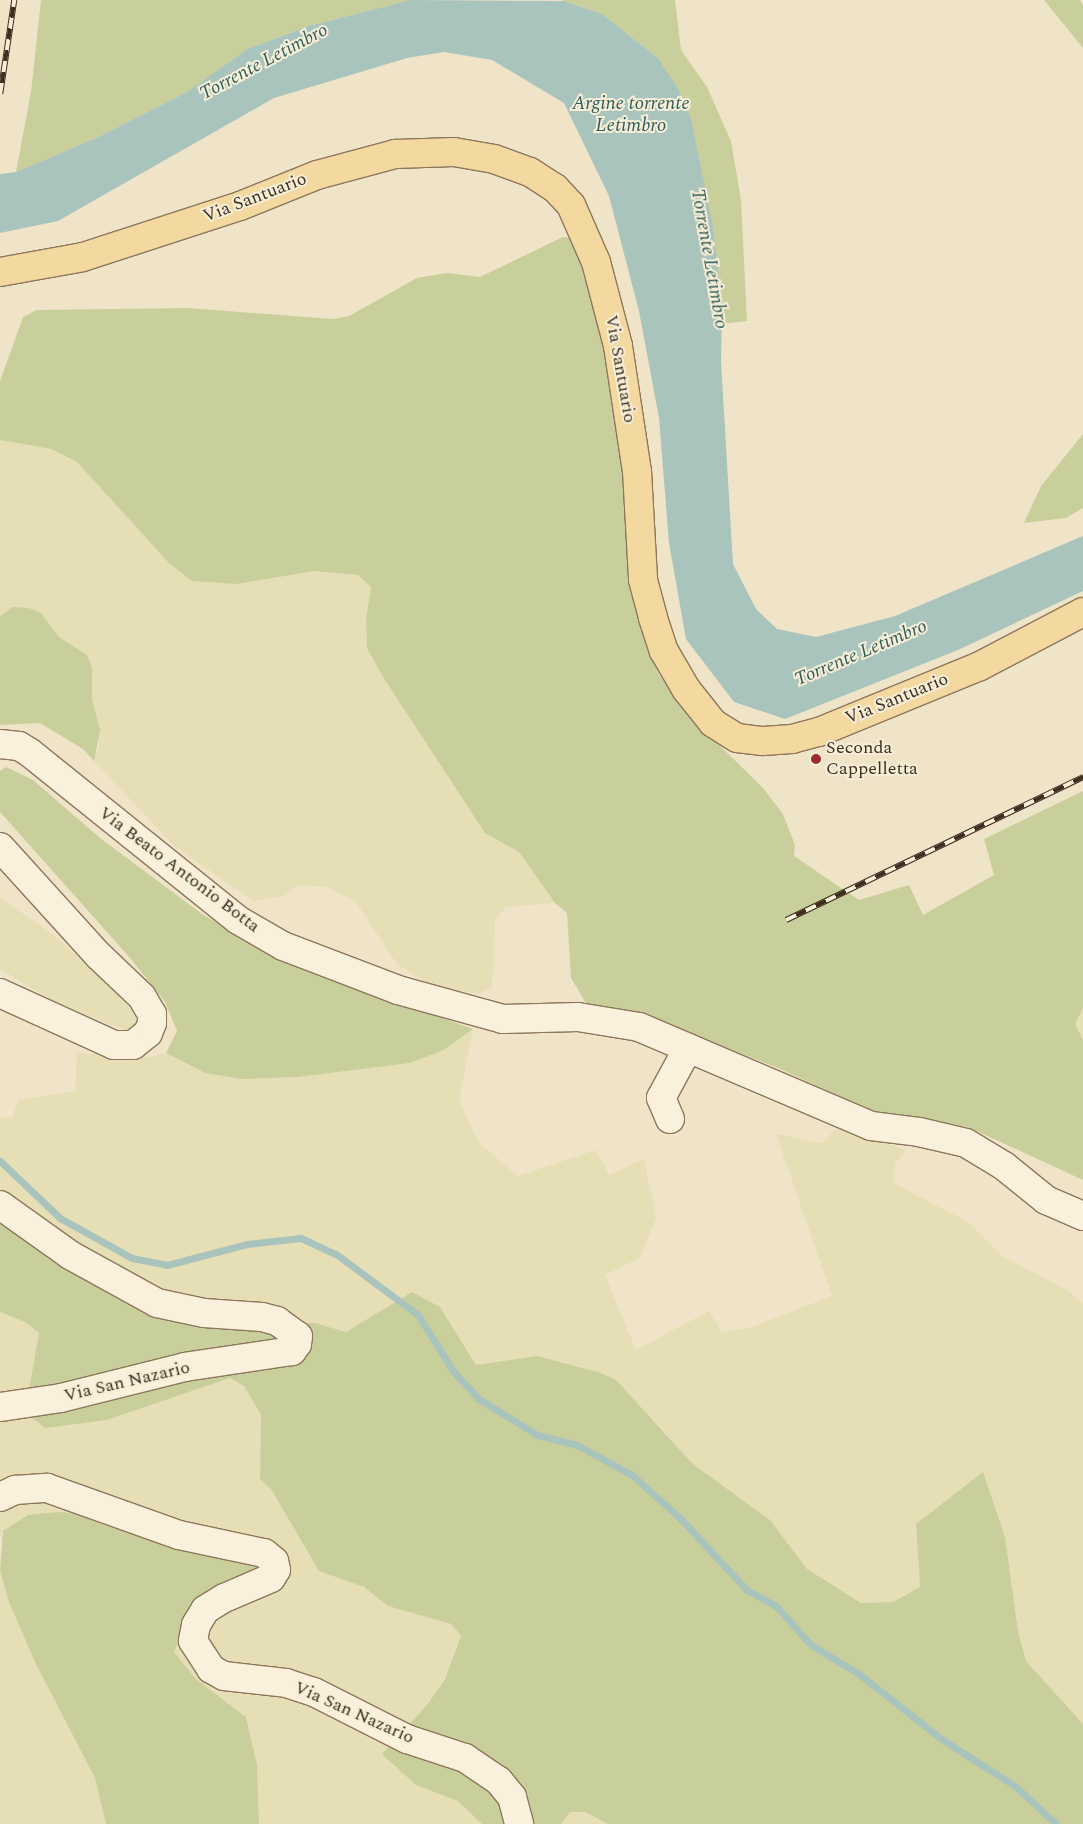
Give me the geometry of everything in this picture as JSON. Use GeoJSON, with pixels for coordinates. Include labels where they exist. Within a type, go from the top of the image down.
{"type":"FeatureCollection","features":[{"type":"Feature","properties":{"kind":"main road","name":"Via Santuario"},"geometry":{"type":"LineString","coordinates":[[0,272],[83,257],[240,206],[318,175],[395,154],[454,152],[494,159],[530,172],[555,188],[571,205],[596,262],[618,346],[637,471],[643,580],[664,651],[686,689],[713,723],[737,738],[763,740],[792,739],[819,732],[980,666],[1083,612]]}},
{"type":"Feature","properties":{"kind":"street","name":"Via Beato Antonio Botta"},"geometry":{"type":"LineString","coordinates":[[0,744],[19,746],[29,752],[238,920],[283,946],[398,990],[503,1019],[578,1017],[639,1027],[870,1126],[919,1132],[966,1143],[1004,1166],[1046,1200],[1083,1216]]}},
{"type":"Feature","properties":{"kind":"street"},"geometry":{"type":"LineString","coordinates":[[0,847],[99,956],[142,997],[152,1014],[152,1023],[148,1033],[134,1045],[114,1046],[0,993]]}},
{"type":"Feature","properties":{"kind":"street"},"geometry":{"type":"LineString","coordinates":[[670,1119],[661,1098],[688,1048]]}},
{"type":"Feature","properties":{"kind":"street","name":"Via San Nazario"},"geometry":{"type":"LineString","coordinates":[[0,1205],[70,1254],[157,1303],[204,1313],[262,1317],[277,1321],[298,1336],[297,1344],[292,1351],[185,1367],[61,1398],[0,1407]]}},
{"type":"Feature","properties":{"kind":"street","name":"Via San Nazario"},"geometry":{"type":"LineString","coordinates":[[0,1497],[14,1490],[47,1488],[178,1535],[264,1553],[274,1561],[276,1570],[272,1578],[224,1598],[205,1610],[196,1625],[193,1641],[211,1669],[224,1676],[286,1683],[314,1692],[408,1739],[465,1758],[499,1781],[512,1797],[519,1824]]}},
{"type":"Feature","properties":{"kind":"shaded area"},"geometry":{"type":"Polygon","coordinates":[[[0,440],[51,449],[77,462],[168,562],[237,584],[314,571],[358,575],[372,587],[366,620],[367,648],[383,677],[485,833],[519,852],[555,903],[506,907],[495,920],[492,988],[477,994],[430,985],[397,964],[356,902],[328,887],[297,885],[284,896],[254,901],[174,846],[94,761],[99,745],[89,678],[91,667],[78,649],[59,637],[41,613],[29,608],[12,607],[0,616],[0,440]]]}},
{"type":"Feature","properties":{"kind":"shaded area"},"geometry":{"type":"Polygon","coordinates":[[[0,898],[54,935],[123,999],[141,1025],[127,1030],[111,1025],[50,999],[0,969],[0,898]]]}},
{"type":"Feature","properties":{"kind":"shaded area"},"geometry":{"type":"Polygon","coordinates":[[[1083,1008],[1083,1040],[1075,1024],[1083,1008]]]}},
{"type":"Feature","properties":{"kind":"shaded area"},"geometry":{"type":"Polygon","coordinates":[[[473,1029],[459,1100],[478,1142],[518,1176],[596,1150],[609,1175],[644,1159],[656,1218],[640,1258],[605,1275],[636,1350],[709,1311],[722,1332],[749,1328],[832,1296],[776,1134],[822,1143],[837,1128],[906,1150],[895,1164],[893,1183],[968,1222],[1002,1256],[1067,1290],[1083,1303],[1083,1724],[1026,1661],[1018,1631],[916,1524],[920,1587],[893,1602],[861,1603],[807,1570],[770,1520],[693,1464],[654,1420],[537,1356],[476,1365],[468,1352],[413,1292],[346,1332],[315,1323],[270,1325],[141,1310],[0,1216],[0,1118],[12,1117],[19,1100],[75,1091],[77,1053],[150,1057],[166,1053],[205,1073],[241,1079],[298,1077],[410,1063],[444,1050],[473,1029]]]}},
{"type":"Feature","properties":{"kind":"shaded area"},"geometry":{"type":"Polygon","coordinates":[[[0,1312],[25,1322],[39,1333],[28,1395],[107,1420],[230,1378],[244,1386],[261,1415],[260,1479],[271,1489],[319,1571],[364,1587],[389,1606],[451,1624],[461,1636],[445,1678],[427,1705],[392,1742],[416,1785],[458,1801],[482,1824],[259,1824],[257,1765],[246,1717],[196,1679],[174,1652],[199,1599],[106,1526],[77,1514],[3,1531],[0,1538],[0,1312]]]}},
{"type":"Feature","properties":{"kind":"shaded area"},"geometry":{"type":"Polygon","coordinates":[[[0,1570],[9,1602],[95,1778],[106,1824],[0,1824],[0,1570]]]}},
{"type":"Feature","properties":{"kind":"shaded area"},"geometry":{"type":"Polygon","coordinates":[[[570,1812],[585,1812],[608,1824],[561,1824],[570,1812]]]}},
{"type":"Feature","properties":{"kind":"green space"},"geometry":{"type":"Polygon","coordinates":[[[41,0],[410,0],[309,26],[247,49],[187,92],[96,138],[16,172],[31,92],[41,0]]]}},
{"type":"Feature","properties":{"kind":"green space"},"geometry":{"type":"Polygon","coordinates":[[[561,0],[675,0],[681,50],[707,87],[731,141],[741,200],[747,321],[722,324],[714,232],[703,192],[657,57],[602,14],[561,0]]]}},
{"type":"Feature","properties":{"kind":"green space"},"geometry":{"type":"Polygon","coordinates":[[[1044,0],[1080,0],[1083,5],[1083,48],[1044,0]]]}},
{"type":"Feature","properties":{"kind":"green space"},"geometry":{"type":"Polygon","coordinates":[[[563,237],[572,238],[580,255],[602,326],[613,388],[638,618],[659,675],[703,729],[763,788],[783,814],[795,845],[794,856],[859,900],[909,885],[923,915],[994,875],[984,839],[1083,791],[1083,1008],[1075,1024],[1083,1040],[1083,1180],[968,1127],[876,1113],[778,1068],[644,1016],[587,1005],[571,978],[567,913],[555,903],[519,852],[485,833],[383,677],[367,648],[366,620],[371,587],[358,575],[314,571],[237,584],[192,581],[168,562],[77,462],[51,449],[0,440],[0,381],[23,317],[37,310],[188,308],[333,319],[349,316],[417,278],[447,273],[480,277],[563,237]]]}},
{"type":"Feature","properties":{"kind":"green space"},"geometry":{"type":"Polygon","coordinates":[[[1083,434],[1083,508],[1066,518],[1024,523],[1041,486],[1083,434]]]}},
{"type":"Feature","properties":{"kind":"green space"},"geometry":{"type":"Polygon","coordinates":[[[12,607],[29,608],[41,613],[59,637],[87,655],[92,667],[92,700],[100,730],[94,761],[83,749],[40,723],[0,725],[0,616],[12,607]]]}},
{"type":"Feature","properties":{"kind":"green space"},"geometry":{"type":"Polygon","coordinates":[[[6,767],[33,780],[100,838],[202,914],[292,965],[473,1029],[444,1050],[410,1063],[298,1077],[241,1079],[205,1073],[166,1053],[177,1031],[165,1002],[131,959],[0,812],[0,771],[6,767]]]}},
{"type":"Feature","properties":{"kind":"green space"},"geometry":{"type":"Polygon","coordinates":[[[0,1216],[141,1310],[270,1325],[315,1323],[346,1332],[412,1292],[440,1307],[476,1365],[537,1356],[601,1373],[616,1380],[693,1464],[770,1520],[807,1569],[861,1603],[893,1602],[920,1587],[916,1524],[983,1472],[1005,1537],[1018,1631],[1026,1661],[1083,1724],[1083,1824],[608,1824],[585,1812],[570,1812],[561,1824],[482,1824],[458,1801],[416,1785],[382,1754],[427,1705],[445,1679],[461,1636],[451,1624],[388,1606],[364,1587],[319,1571],[271,1489],[260,1479],[261,1415],[244,1386],[230,1378],[107,1420],[45,1428],[21,1409],[28,1395],[39,1333],[25,1322],[0,1312],[0,1216]]]}},
{"type":"Feature","properties":{"kind":"green space"},"geometry":{"type":"Polygon","coordinates":[[[60,1512],[77,1514],[106,1526],[262,1566],[248,1577],[199,1599],[174,1652],[196,1679],[246,1717],[257,1765],[259,1824],[106,1824],[95,1778],[35,1662],[9,1602],[0,1570],[3,1531],[28,1515],[60,1512]]]}},
{"type":"Feature","properties":{"kind":"water","name":"Argine torrente Letimbro"},"geometry":{"type":"Polygon","coordinates":[[[410,0],[564,1],[602,14],[657,57],[678,89],[691,119],[714,232],[722,308],[721,361],[733,564],[756,609],[777,629],[816,637],[895,616],[1083,536],[1083,591],[958,650],[785,719],[734,702],[686,639],[669,543],[659,418],[639,311],[609,196],[564,103],[492,60],[444,52],[407,58],[274,98],[58,221],[0,233],[0,174],[16,172],[96,138],[187,92],[247,49],[309,26],[410,0]]]}},
{"type":"Feature","properties":{"kind":"waterway"},"geometry":{"type":"LineString","coordinates":[[0,1161],[60,1218],[132,1258],[167,1265],[247,1244],[301,1238],[336,1254],[418,1315],[453,1371],[479,1399],[537,1435],[577,1445],[632,1475],[680,1518],[747,1590],[776,1606],[811,1645],[859,1674],[943,1740],[1015,1786],[1056,1824]]}},
{"type":"Feature","properties":{"kind":"railway"},"geometry":{"type":"LineString","coordinates":[[0,94],[14,0]]}},
{"type":"Feature","properties":{"kind":"railway"},"geometry":{"type":"LineString","coordinates":[[786,920],[1083,777]]}},
{"type":"Feature","properties":{"kind":"place","name":"Seconda Cappelletta"},"geometry":{"type":"Point","coordinates":[816,759]}},
{"type":"Feature","properties":{"kind":"water label","name":"Torrente Letimbro"},"geometry":{"type":"Point","coordinates":[264,62]}},
{"type":"Feature","properties":{"kind":"water label","name":"Torrente Letimbro"},"geometry":{"type":"Point","coordinates":[709,259]}},
{"type":"Feature","properties":{"kind":"water label","name":"Torrente Letimbro"},"geometry":{"type":"Point","coordinates":[861,653]}}]}
